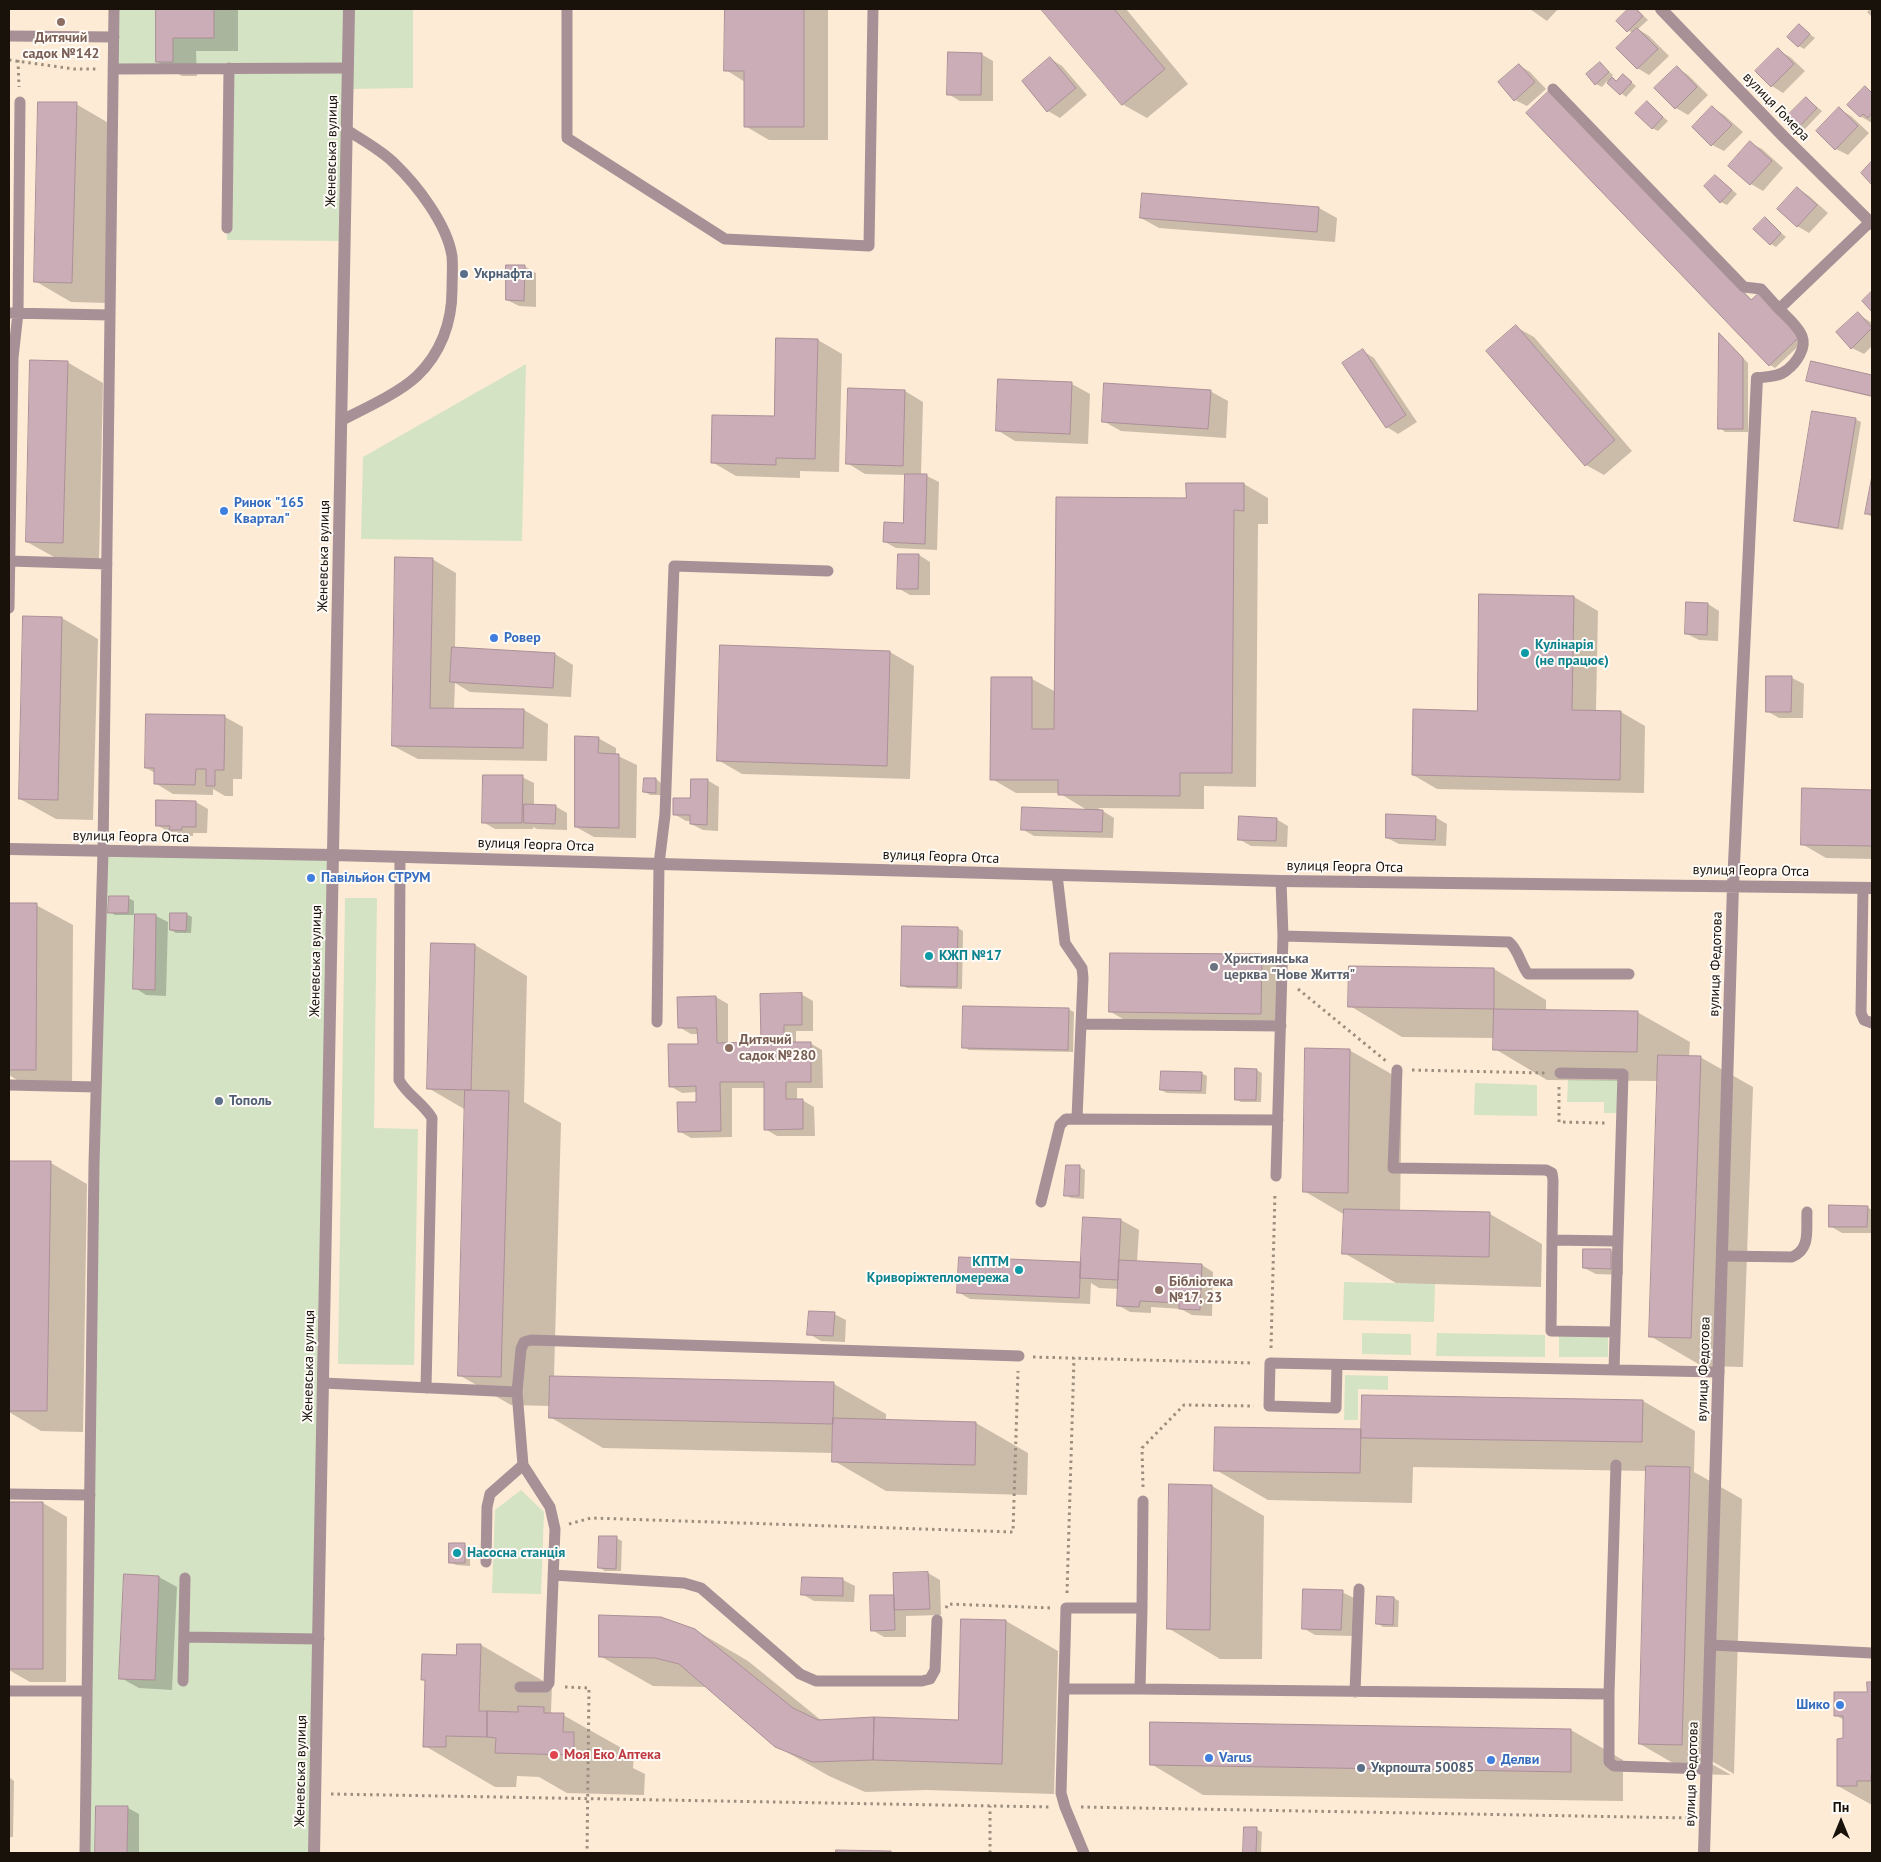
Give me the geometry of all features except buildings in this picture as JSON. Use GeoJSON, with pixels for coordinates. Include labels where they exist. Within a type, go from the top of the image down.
{"type":"FeatureCollection","features":[{"type":"Feature","properties":{"kind":"street","name":"Женевська вулиця"},"geometry":{"type":"LineString","coordinates":[[314,1853],[349,9]]}},
{"type":"Feature","properties":{"kind":"street","name":"вулиця Гомера"},"geometry":{"type":"LineString","coordinates":[[1661,9],[1783,136],[1871,223]]}},
{"type":"Feature","properties":{"kind":"street","name":"вулиця Федотова"},"geometry":{"type":"LineString","coordinates":[[1704,1853],[1720,1372],[1733,886],[1757,378]]}},
{"type":"Feature","properties":{"kind":"street","name":"вулиця Георга Отса"},"geometry":{"type":"LineString","coordinates":[[9,849],[333,854],[1281,881],[1868,888]]}},
{"type":"Feature","properties":{"kind":"lane"},"geometry":{"type":"LineString","coordinates":[[85,1853],[96,1087],[103,851],[114,9]]}},
{"type":"Feature","properties":{"kind":"lane"},"geometry":{"type":"LineString","coordinates":[[567,9],[567,138],[725,239],[869,246],[873,9]]}},
{"type":"Feature","properties":{"kind":"lane"},"geometry":{"type":"LineString","coordinates":[[9,36],[114,37]]}},
{"type":"Feature","properties":{"kind":"lane"},"geometry":{"type":"LineString","coordinates":[[227,228],[228,68]]}},
{"type":"Feature","properties":{"kind":"lane"},"geometry":{"type":"LineString","coordinates":[[113,69],[348,68]]}},
{"type":"Feature","properties":{"kind":"lane"},"geometry":{"type":"LineString","coordinates":[[1553,89],[1744,287],[1761,290],[1797,328],[1803,338],[1803,348],[1786,371],[1771,377],[1757,378]]}},
{"type":"Feature","properties":{"kind":"lane"},"geometry":{"type":"LineString","coordinates":[[9,608],[20,102]]}},
{"type":"Feature","properties":{"kind":"lane"},"geometry":{"type":"LineString","coordinates":[[342,420],[377,403],[416,377],[432,359],[444,336],[452,310],[452,255],[444,229],[421,194],[393,162],[347,130]]}},
{"type":"Feature","properties":{"kind":"lane"},"geometry":{"type":"LineString","coordinates":[[1779,309],[1871,223]]}},
{"type":"Feature","properties":{"kind":"lane"},"geometry":{"type":"LineString","coordinates":[[14,313],[110,315]]}},
{"type":"Feature","properties":{"kind":"lane"},"geometry":{"type":"LineString","coordinates":[[9,561],[107,564]]}},
{"type":"Feature","properties":{"kind":"lane"},"geometry":{"type":"LineString","coordinates":[[657,1022],[659,864],[665,815],[674,566],[828,571]]}},
{"type":"Feature","properties":{"kind":"lane"},"geometry":{"type":"LineString","coordinates":[[400,857],[399,1080],[405,1090],[427,1109],[432,1118],[426,1388]]}},
{"type":"Feature","properties":{"kind":"lane"},"geometry":{"type":"LineString","coordinates":[[1058,875],[1065,943],[1082,968],[1084,978],[1077,1118]]}},
{"type":"Feature","properties":{"kind":"lane"},"geometry":{"type":"LineString","coordinates":[[1276,1176],[1283,936],[1281,881]]}},
{"type":"Feature","properties":{"kind":"lane"},"geometry":{"type":"LineString","coordinates":[[1868,888],[1861,1013],[1864,1020],[1872,1023]]}},
{"type":"Feature","properties":{"kind":"lane"},"geometry":{"type":"LineString","coordinates":[[1283,936],[1509,942],[1514,946],[1528,974],[1629,974]]}},
{"type":"Feature","properties":{"kind":"lane"},"geometry":{"type":"LineString","coordinates":[[1081,1024],[1281,1026]]}},
{"type":"Feature","properties":{"kind":"lane"},"geometry":{"type":"LineString","coordinates":[[1396,1070],[1394,1168],[1546,1170],[1552,1173],[1551,1331],[1615,1332]]}},
{"type":"Feature","properties":{"kind":"lane"},"geometry":{"type":"LineString","coordinates":[[1560,1073],[1623,1074],[1614,1370]]}},
{"type":"Feature","properties":{"kind":"lane"},"geometry":{"type":"LineString","coordinates":[[9,1085],[96,1087]]}},
{"type":"Feature","properties":{"kind":"lane"},"geometry":{"type":"LineString","coordinates":[[1041,1202],[1060,1125],[1066,1119],[1278,1120]]}},
{"type":"Feature","properties":{"kind":"lane"},"geometry":{"type":"LineString","coordinates":[[1722,1256],[1792,1257],[1802,1253],[1806,1245],[1807,1212]]}},
{"type":"Feature","properties":{"kind":"lane"},"geometry":{"type":"LineString","coordinates":[[1552,1240],[1617,1241]]}},
{"type":"Feature","properties":{"kind":"lane"},"geometry":{"type":"LineString","coordinates":[[520,1687],[548,1686],[555,1528],[550,1507],[523,1464],[517,1392],[521,1348],[524,1342],[531,1340],[1019,1356]]}},
{"type":"Feature","properties":{"kind":"lane"},"geometry":{"type":"LineString","coordinates":[[1337,1365],[1336,1408],[1269,1406],[1270,1363],[1720,1372]]}},
{"type":"Feature","properties":{"kind":"lane"},"geometry":{"type":"LineString","coordinates":[[323,1383],[517,1392]]}},
{"type":"Feature","properties":{"kind":"lane"},"geometry":{"type":"LineString","coordinates":[[486,1562],[487,1507],[490,1494],[523,1464]]}},
{"type":"Feature","properties":{"kind":"lane"},"geometry":{"type":"LineString","coordinates":[[1616,1465],[1608,1694],[1610,1762],[1614,1766],[1707,1769]]}},
{"type":"Feature","properties":{"kind":"lane"},"geometry":{"type":"LineString","coordinates":[[9,1494],[90,1496]]}},
{"type":"Feature","properties":{"kind":"lane"},"geometry":{"type":"LineString","coordinates":[[1140,1689],[1143,1501]]}},
{"type":"Feature","properties":{"kind":"lane"},"geometry":{"type":"LineString","coordinates":[[553,1575],[684,1583],[700,1588],[800,1674],[816,1681],[922,1682],[930,1679],[935,1670],[937,1620]]}},
{"type":"Feature","properties":{"kind":"lane"},"geometry":{"type":"LineString","coordinates":[[184,1682],[185,1578]]}},
{"type":"Feature","properties":{"kind":"lane"},"geometry":{"type":"LineString","coordinates":[[1355,1692],[1359,1589]]}},
{"type":"Feature","properties":{"kind":"lane"},"geometry":{"type":"LineString","coordinates":[[1084,1853],[1061,1793],[1066,1608],[1142,1608]]}},
{"type":"Feature","properties":{"kind":"lane"},"geometry":{"type":"LineString","coordinates":[[184,1637],[318,1639]]}},
{"type":"Feature","properties":{"kind":"lane"},"geometry":{"type":"LineString","coordinates":[[1710,1645],[1872,1653]]}},
{"type":"Feature","properties":{"kind":"lane"},"geometry":{"type":"LineString","coordinates":[[1064,1688],[1608,1694]]}},
{"type":"Feature","properties":{"kind":"lane"},"geometry":{"type":"LineString","coordinates":[[9,1691],[87,1691]]}},
{"type":"Feature","properties":{"kind":"path"},"geometry":{"type":"LineString","coordinates":[[9,60],[74,69],[113,69]]}},
{"type":"Feature","properties":{"kind":"path"},"geometry":{"type":"LineString","coordinates":[[18,60],[20,102]]}},
{"type":"Feature","properties":{"kind":"path"},"geometry":{"type":"LineString","coordinates":[[1282,976],[1396,1070],[1560,1073],[1559,1122],[1622,1123]]}},
{"type":"Feature","properties":{"kind":"path"},"geometry":{"type":"LineString","coordinates":[[555,1528],[591,1518],[1013,1532],[1019,1356],[1270,1363],[1276,1176]]}},
{"type":"Feature","properties":{"kind":"path"},"geometry":{"type":"LineString","coordinates":[[937,1620],[948,1604],[1066,1608],[1074,1358]]}},
{"type":"Feature","properties":{"kind":"path"},"geometry":{"type":"LineString","coordinates":[[1143,1501],[1142,1448],[1184,1405],[1269,1406]]}},
{"type":"Feature","properties":{"kind":"path"},"geometry":{"type":"LineString","coordinates":[[548,1686],[589,1688],[587,1853]]}},
{"type":"Feature","properties":{"kind":"path"},"geometry":{"type":"LineString","coordinates":[[315,1794],[1705,1818]]}},
{"type":"Feature","properties":{"kind":"path"},"geometry":{"type":"LineString","coordinates":[[990,1806],[990,1853]]}},
{"type":"Feature","properties":{"kind":"green space"},"geometry":{"type":"Polygon","coordinates":[[[114,9],[413,9],[413,88],[348,89],[345,241],[227,240],[228,68],[113,69],[114,9]]]}},
{"type":"Feature","properties":{"kind":"green space"},"geometry":{"type":"Polygon","coordinates":[[[526,364],[522,541],[361,539],[363,457],[526,364]]]}},
{"type":"Feature","properties":{"kind":"green space"},"geometry":{"type":"Polygon","coordinates":[[[103,851],[333,855],[314,1853],[85,1853],[103,851]]]}},
{"type":"Feature","properties":{"kind":"green space"},"geometry":{"type":"Polygon","coordinates":[[[345,898],[377,898],[374,1128],[418,1129],[414,1365],[338,1364],[345,898]]]}},
{"type":"Feature","properties":{"kind":"green space"},"geometry":{"type":"Polygon","coordinates":[[[1568,1080],[1618,1080],[1617,1113],[1604,1113],[1604,1102],[1567,1102],[1568,1080]]]}},
{"type":"Feature","properties":{"kind":"green space"},"geometry":{"type":"Polygon","coordinates":[[[1475,1083],[1537,1085],[1537,1116],[1474,1115],[1475,1083]]]}},
{"type":"Feature","properties":{"kind":"green space"},"geometry":{"type":"Polygon","coordinates":[[[1344,1282],[1435,1284],[1434,1322],[1343,1320],[1344,1282]]]}},
{"type":"Feature","properties":{"kind":"green space"},"geometry":{"type":"Polygon","coordinates":[[[1362,1333],[1411,1334],[1411,1355],[1362,1354],[1362,1333]]]}},
{"type":"Feature","properties":{"kind":"green space"},"geometry":{"type":"Polygon","coordinates":[[[1437,1333],[1545,1335],[1545,1357],[1436,1356],[1437,1333]]]}},
{"type":"Feature","properties":{"kind":"green space"},"geometry":{"type":"Polygon","coordinates":[[[1559,1336],[1608,1336],[1608,1357],[1559,1357],[1559,1336]]]}},
{"type":"Feature","properties":{"kind":"green space"},"geometry":{"type":"Polygon","coordinates":[[[1345,1375],[1388,1376],[1388,1390],[1358,1389],[1358,1420],[1344,1420],[1345,1375]]]}},
{"type":"Feature","properties":{"kind":"green space"},"geometry":{"type":"Polygon","coordinates":[[[521,1490],[544,1512],[541,1594],[492,1593],[495,1510],[521,1490]]]}},
{"type":"Feature","properties":{"kind":"place","name":"Дитячий садок №142"},"geometry":{"type":"Point","coordinates":[61,22]}},
{"type":"Feature","properties":{"kind":"place","name":"Укрнафта"},"geometry":{"type":"Point","coordinates":[464,274]}},
{"type":"Feature","properties":{"kind":"place","name":"Ринок \"165 Квартал\""},"geometry":{"type":"Point","coordinates":[224,511]}},
{"type":"Feature","properties":{"kind":"place","name":"Ровер"},"geometry":{"type":"Point","coordinates":[494,638]}},
{"type":"Feature","properties":{"kind":"place","name":"Кулінарія (не працює)"},"geometry":{"type":"Point","coordinates":[1525,653]}},
{"type":"Feature","properties":{"kind":"place","name":"Павільйон СТРУМ"},"geometry":{"type":"Point","coordinates":[311,878]}},
{"type":"Feature","properties":{"kind":"place","name":"КЖП №17"},"geometry":{"type":"Point","coordinates":[929,956]}},
{"type":"Feature","properties":{"kind":"place","name":"Християнська церква \"Нове Життя\""},"geometry":{"type":"Point","coordinates":[1214,967]}},
{"type":"Feature","properties":{"kind":"place","name":"Дитячий садок №280"},"geometry":{"type":"Point","coordinates":[729,1048]}},
{"type":"Feature","properties":{"kind":"place","name":"Тополь"},"geometry":{"type":"Point","coordinates":[219,1101]}},
{"type":"Feature","properties":{"kind":"place","name":"КПТМ Криворіжтепломережа"},"geometry":{"type":"Point","coordinates":[1019,1270]}},
{"type":"Feature","properties":{"kind":"place","name":"Бібліотека №17, 23"},"geometry":{"type":"Point","coordinates":[1159,1290]}},
{"type":"Feature","properties":{"kind":"place","name":"Насосна станція"},"geometry":{"type":"Point","coordinates":[457,1553]}},
{"type":"Feature","properties":{"kind":"place","name":"Шико"},"geometry":{"type":"Point","coordinates":[1840,1705]}},
{"type":"Feature","properties":{"kind":"place","name":"Моя Еко Аптека"},"geometry":{"type":"Point","coordinates":[554,1755]}},
{"type":"Feature","properties":{"kind":"place","name":"Varus"},"geometry":{"type":"Point","coordinates":[1209,1758]}},
{"type":"Feature","properties":{"kind":"place","name":"Делви"},"geometry":{"type":"Point","coordinates":[1491,1760]}},
{"type":"Feature","properties":{"kind":"place","name":"Укрпошта 50085"},"geometry":{"type":"Point","coordinates":[1361,1768]}}]}
